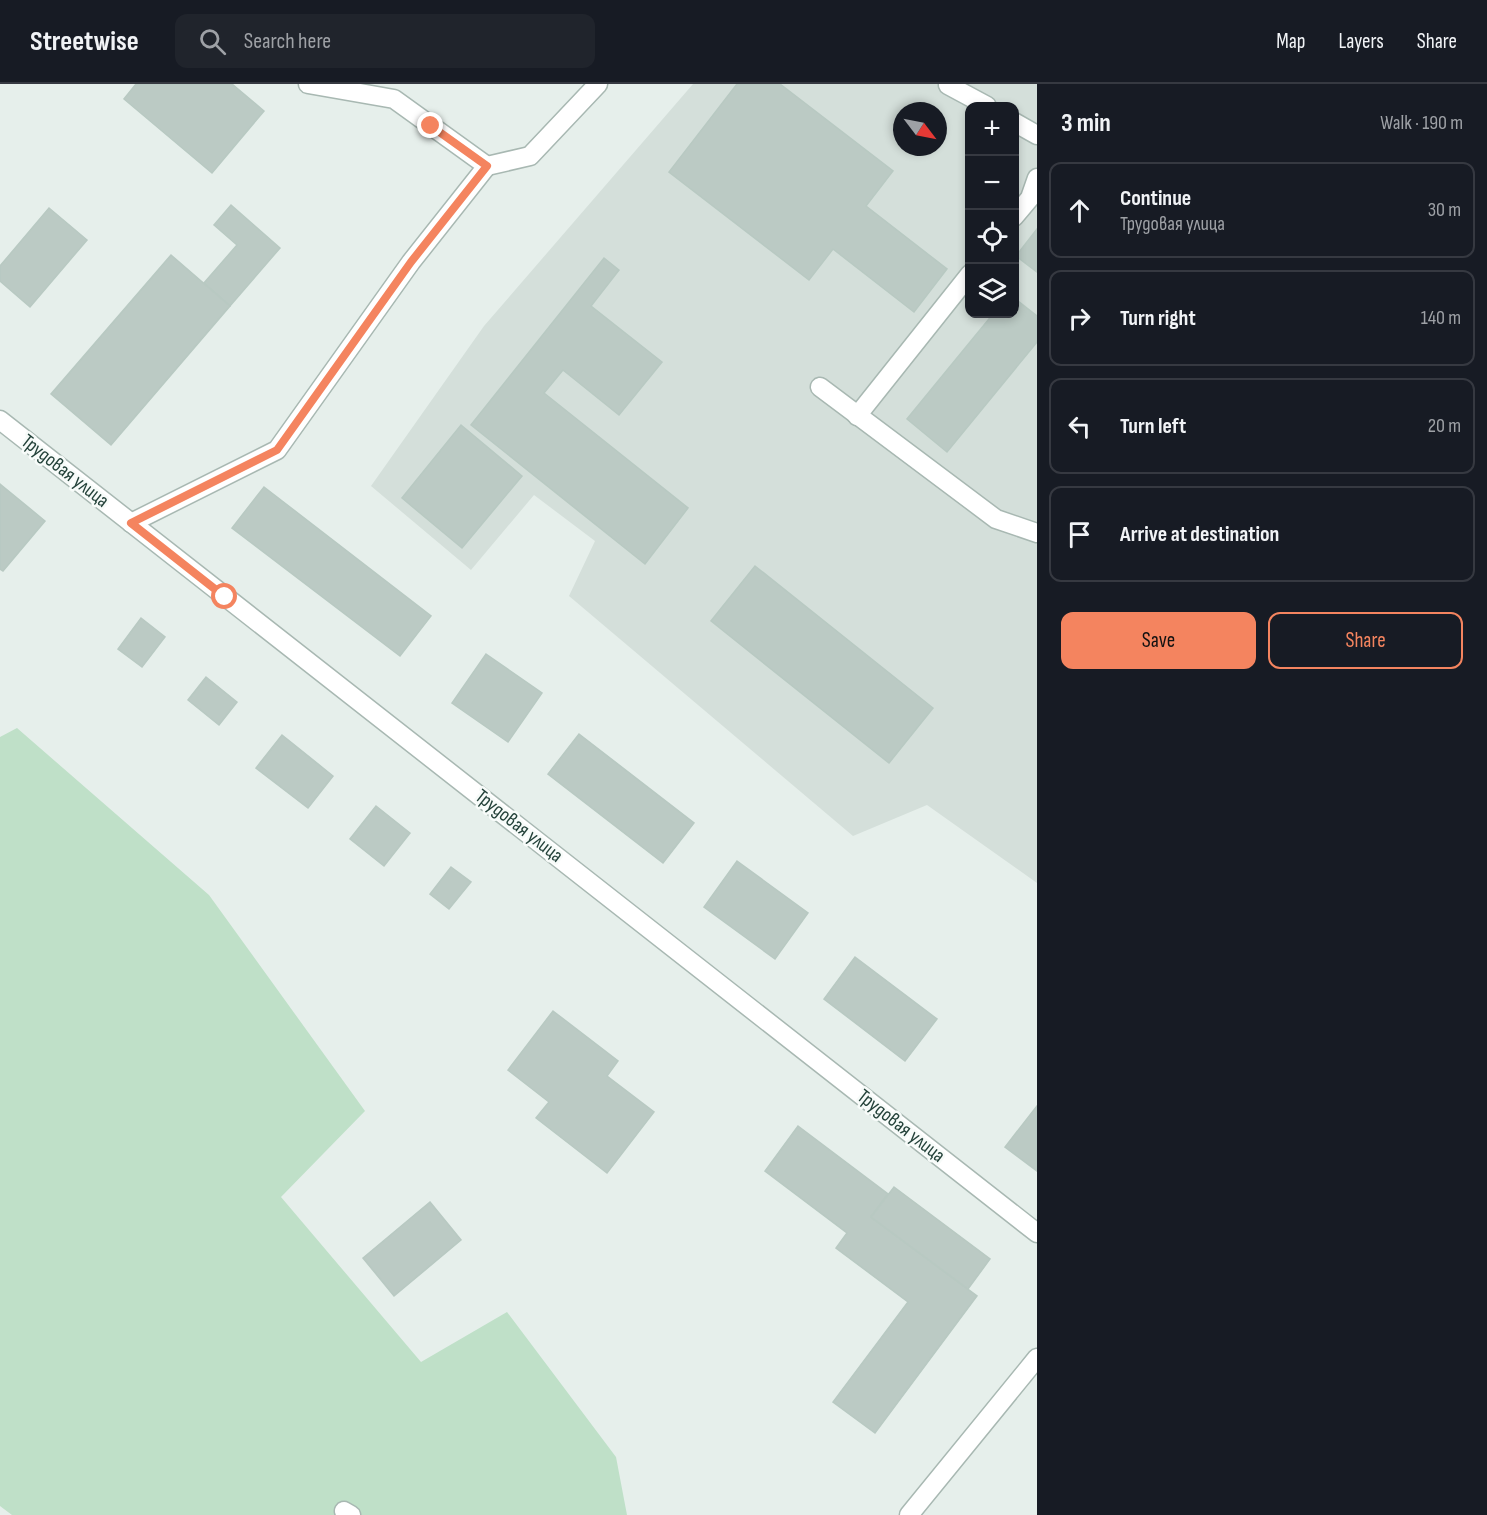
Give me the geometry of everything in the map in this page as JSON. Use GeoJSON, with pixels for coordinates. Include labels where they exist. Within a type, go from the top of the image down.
{"type":"FeatureCollection","features":[{"type":"Feature","properties":{"kind":"street"},"geometry":{"type":"LineString","coordinates":[[308,84],[394,99],[487,166]]}},
{"type":"Feature","properties":{"kind":"street"},"geometry":{"type":"LineString","coordinates":[[131,523],[277,450],[411,262],[487,166],[530,156],[598,84]]}},
{"type":"Feature","properties":{"kind":"street"},"geometry":{"type":"LineString","coordinates":[[948,85],[980,102]]}},
{"type":"Feature","properties":{"kind":"street"},"geometry":{"type":"LineString","coordinates":[[1019,125],[1037,135]]}},
{"type":"Feature","properties":{"kind":"street"},"geometry":{"type":"LineString","coordinates":[[1019,211],[1030,198],[1037,178]]}},
{"type":"Feature","properties":{"kind":"street"},"geometry":{"type":"LineString","coordinates":[[857,416],[965,279]]}},
{"type":"Feature","properties":{"kind":"street"},"geometry":{"type":"LineString","coordinates":[[820,387],[996,519],[1037,533]]}},
{"type":"Feature","properties":{"kind":"street","name":"Трудовая улица"},"geometry":{"type":"LineString","coordinates":[[0,420],[1037,1233]]}},
{"type":"Feature","properties":{"kind":"street"},"geometry":{"type":"LineString","coordinates":[[909,1515],[1037,1358]]}},
{"type":"Feature","properties":{"kind":"shaded area"},"geometry":{"type":"Polygon","coordinates":[[[693,84],[1037,84],[1037,883],[927,805],[853,836],[569,596],[595,541],[534,495],[471,570],[371,486],[484,326],[693,84]]]}},
{"type":"Feature","properties":{"kind":"green space"},"geometry":{"type":"Polygon","coordinates":[[[17,728],[209,895],[365,1111],[281,1197],[421,1362],[507,1312],[616,1457],[627,1515],[12,1515],[0,1506],[0,737],[17,728]]]}},
{"type":"Feature","properties":{"kind":"building"},"geometry":{"type":"Polygon","coordinates":[[[136,84],[232,84],[264,111],[212,173],[124,99],[136,84]]]}},
{"type":"Feature","properties":{"kind":"building"},"geometry":{"type":"Polygon","coordinates":[[[737,84],[780,84],[893,171],[866,206],[947,269],[914,312],[833,249],[809,280],[669,172],[737,84]]]}},
{"type":"Feature","properties":{"kind":"building"},"geometry":{"type":"Polygon","coordinates":[[[231,205],[280,248],[230,306],[204,283],[237,245],[214,225],[231,205]]]}},
{"type":"Feature","properties":{"kind":"building"},"geometry":{"type":"Polygon","coordinates":[[[49,208],[87,240],[30,307],[0,281],[0,266],[49,208]]]}},
{"type":"Feature","properties":{"kind":"building"},"geometry":{"type":"Polygon","coordinates":[[[1037,229],[1037,272],[1019,258],[1019,252],[1037,229]]]}},
{"type":"Feature","properties":{"kind":"building"},"geometry":{"type":"Polygon","coordinates":[[[171,255],[230,306],[111,445],[51,394],[171,255]]]}},
{"type":"Feature","properties":{"kind":"building"},"geometry":{"type":"Polygon","coordinates":[[[604,258],[619,270],[591,306],[662,362],[619,415],[563,370],[544,393],[688,508],[645,564],[471,425],[604,258]]]}},
{"type":"Feature","properties":{"kind":"building"},"geometry":{"type":"Polygon","coordinates":[[[1019,302],[1037,316],[1037,342],[947,452],[907,419],[990,318],[1019,318],[1019,302]]]}},
{"type":"Feature","properties":{"kind":"building"},"geometry":{"type":"Polygon","coordinates":[[[461,425],[522,476],[462,548],[402,498],[461,425]]]}},
{"type":"Feature","properties":{"kind":"building"},"geometry":{"type":"Polygon","coordinates":[[[0,484],[45,521],[3,571],[0,569],[0,484]]]}},
{"type":"Feature","properties":{"kind":"building"},"geometry":{"type":"Polygon","coordinates":[[[264,487],[431,616],[400,656],[232,528],[264,487]]]}},
{"type":"Feature","properties":{"kind":"building"},"geometry":{"type":"Polygon","coordinates":[[[755,566],[933,708],[889,763],[711,621],[755,566]]]}},
{"type":"Feature","properties":{"kind":"building"},"geometry":{"type":"Polygon","coordinates":[[[141,618],[165,637],[142,667],[118,649],[141,618]]]}},
{"type":"Feature","properties":{"kind":"building"},"geometry":{"type":"Polygon","coordinates":[[[486,654],[542,693],[508,742],[452,703],[486,654]]]}},
{"type":"Feature","properties":{"kind":"building"},"geometry":{"type":"Polygon","coordinates":[[[206,677],[237,702],[219,725],[188,700],[206,677]]]}},
{"type":"Feature","properties":{"kind":"building"},"geometry":{"type":"Polygon","coordinates":[[[579,734],[694,823],[663,863],[548,774],[579,734]]]}},
{"type":"Feature","properties":{"kind":"building"},"geometry":{"type":"Polygon","coordinates":[[[282,735],[333,776],[308,808],[256,768],[282,735]]]}},
{"type":"Feature","properties":{"kind":"building"},"geometry":{"type":"Polygon","coordinates":[[[376,806],[410,833],[384,866],[350,839],[376,806]]]}},
{"type":"Feature","properties":{"kind":"building"},"geometry":{"type":"Polygon","coordinates":[[[737,861],[808,913],[775,959],[704,907],[737,861]]]}},
{"type":"Feature","properties":{"kind":"building"},"geometry":{"type":"Polygon","coordinates":[[[451,867],[471,882],[449,909],[430,894],[451,867]]]}},
{"type":"Feature","properties":{"kind":"building"},"geometry":{"type":"Polygon","coordinates":[[[855,957],[937,1019],[905,1061],[824,999],[855,957]]]}},
{"type":"Feature","properties":{"kind":"building"},"geometry":{"type":"Polygon","coordinates":[[[553,1011],[618,1061],[607,1076],[654,1112],[607,1173],[536,1118],[549,1102],[508,1070],[553,1011]]]}},
{"type":"Feature","properties":{"kind":"building"},"geometry":{"type":"Polygon","coordinates":[[[1037,1106],[1037,1171],[1005,1147],[1037,1106]]]}},
{"type":"Feature","properties":{"kind":"building"},"geometry":{"type":"Polygon","coordinates":[[[798,1126],[888,1194],[871,1217],[977,1296],[875,1433],[833,1402],[908,1302],[836,1248],[847,1233],[765,1171],[798,1126]]]}},
{"type":"Feature","properties":{"kind":"building"},"geometry":{"type":"Polygon","coordinates":[[[894,1187],[990,1259],[968,1289],[871,1217],[894,1187]]]}},
{"type":"Feature","properties":{"kind":"building"},"geometry":{"type":"Polygon","coordinates":[[[430,1202],[461,1240],[394,1296],[363,1258],[430,1202]]]}},
{"type":"Feature","properties":{"kind":"route"},"geometry":{"type":"LineString","coordinates":[[225,597],[131,523],[277,450],[411,262],[487,166],[431,126]]}}]}
